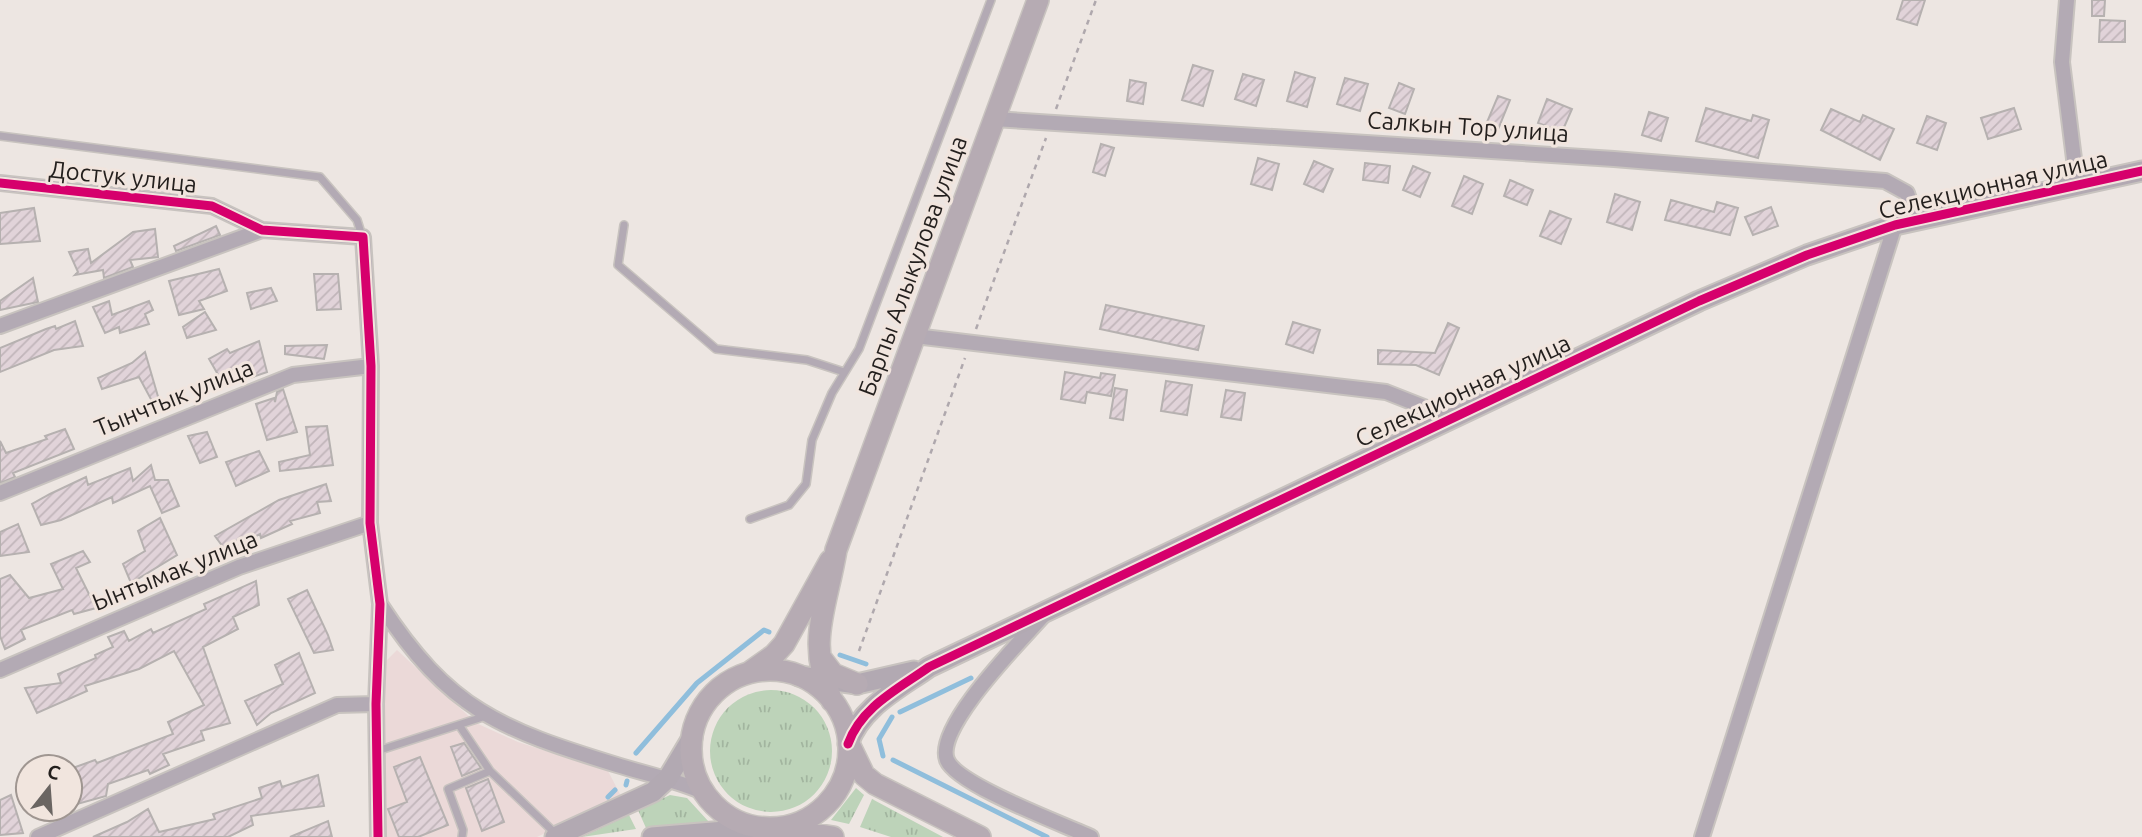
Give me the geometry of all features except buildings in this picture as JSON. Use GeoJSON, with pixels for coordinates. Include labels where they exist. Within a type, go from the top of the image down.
{"type":"FeatureCollection","features":[{"type":"Feature","properties":{"kind":"main road","name":"Барпы Алыкулова улица"},"geometry":{"type":"LineString","coordinates":[[828,691],[817,653],[817,637],[836,550],[1038,0]]}},
{"type":"Feature","properties":{"kind":"main road","name":"Барпы Алыкулова улица"},"geometry":{"type":"LineString","coordinates":[[744,675],[762,665],[784,644],[836,550]]}},
{"type":"Feature","properties":{"kind":"main road"},"geometry":{"type":"LineString","coordinates":[[817,653],[833,674],[857,684]]}},
{"type":"Feature","properties":{"kind":"main road"},"geometry":{"type":"LineString","coordinates":[[833,837],[748,825],[723,813],[704,792],[693,766],[692,738],[695,724],[709,699],[731,681],[744,675],[772,671],[799,676],[822,691],[828,691],[844,722],[848,744],[856,763],[875,784],[980,837]]}},
{"type":"Feature","properties":{"kind":"main road"},"geometry":{"type":"LineString","coordinates":[[769,828],[804,821],[827,804],[842,781],[848,744]]}},
{"type":"Feature","properties":{"kind":"street"},"geometry":{"type":"LineString","coordinates":[[2067,0],[2062,62],[2077,183]]}},
{"type":"Feature","properties":{"kind":"street","name":"Салкын Тор улица"},"geometry":{"type":"LineString","coordinates":[[994,119],[1614,159],[1885,181],[1908,193],[1916,220]]}},
{"type":"Feature","properties":{"kind":"street","name":"Селекционная улица"},"geometry":{"type":"LineString","coordinates":[[848,744],[855,725],[864,714],[929,667],[1699,301],[1807,255],[1895,225],[2077,183],[2142,171]]}},
{"type":"Feature","properties":{"kind":"street","name":"Достук улица"},"geometry":{"type":"LineString","coordinates":[[0,183],[212,206],[262,230],[363,237]]}},
{"type":"Feature","properties":{"kind":"street"},"geometry":{"type":"LineString","coordinates":[[1702,837],[1895,225]]}},
{"type":"Feature","properties":{"kind":"street"},"geometry":{"type":"LineString","coordinates":[[0,326],[262,230]]}},
{"type":"Feature","properties":{"kind":"street"},"geometry":{"type":"LineString","coordinates":[[363,237],[372,366],[370,523],[380,604],[376,704],[377,837]]}},
{"type":"Feature","properties":{"kind":"street"},"geometry":{"type":"LineString","coordinates":[[915,336],[1386,391],[1452,418]]}},
{"type":"Feature","properties":{"kind":"street","name":"Тынчтык улица"},"geometry":{"type":"LineString","coordinates":[[0,494],[293,375],[372,366]]}},
{"type":"Feature","properties":{"kind":"street","name":"Ынтымак улица"},"geometry":{"type":"LineString","coordinates":[[0,670],[239,567],[370,523]]}},
{"type":"Feature","properties":{"kind":"street"},"geometry":{"type":"LineString","coordinates":[[380,604],[412,651],[428,669],[464,701],[486,716],[541,740],[668,778],[704,792]]}},
{"type":"Feature","properties":{"kind":"street"},"geometry":{"type":"LineString","coordinates":[[1047,611],[972,698],[948,735],[946,759],[953,770],[979,787],[1091,837]]}},
{"type":"Feature","properties":{"kind":"street","name":"Селекционная улица"},"geometry":{"type":"LineString","coordinates":[[828,691],[929,667]]}},
{"type":"Feature","properties":{"kind":"street"},"geometry":{"type":"LineString","coordinates":[[38,837],[337,705],[376,704]]}},
{"type":"Feature","properties":{"kind":"street"},"geometry":{"type":"LineString","coordinates":[[556,836],[653,792],[668,778],[692,738]]}},
{"type":"Feature","properties":{"kind":"street"},"geometry":{"type":"LineString","coordinates":[[652,837],[769,828]]}},
{"type":"Feature","properties":{"kind":"lane"},"geometry":{"type":"LineString","coordinates":[[750,519],[789,505],[806,484],[812,440],[844,372],[859,349],[991,0]]}},
{"type":"Feature","properties":{"kind":"lane"},"geometry":{"type":"LineString","coordinates":[[0,136],[320,177],[357,220],[363,237]]}},
{"type":"Feature","properties":{"kind":"lane"},"geometry":{"type":"LineString","coordinates":[[624,225],[618,265],[716,349],[807,360],[844,372]]}},
{"type":"Feature","properties":{"kind":"lane"},"geometry":{"type":"LineString","coordinates":[[376,752],[486,716]]}},
{"type":"Feature","properties":{"kind":"lane"},"geometry":{"type":"LineString","coordinates":[[459,725],[490,771],[556,836]]}},
{"type":"Feature","properties":{"kind":"lane"},"geometry":{"type":"LineString","coordinates":[[462,837],[463,831],[448,789],[490,771]]}},
{"type":"Feature","properties":{"kind":"path"},"geometry":{"type":"LineString","coordinates":[[859,651],[1096,0]]}},
{"type":"Feature","properties":{"kind":"shaded area"},"geometry":{"type":"Polygon","coordinates":[[[397,650],[476,723],[518,742],[608,771],[621,796],[537,837],[383,837],[385,662],[397,650]]]}},
{"type":"Feature","properties":{"kind":"green space"},"geometry":{"type":"Polygon","coordinates":[[[771,690],[795,694],[814,708],[828,727],[832,751],[828,775],[814,794],[795,808],[771,812],[747,808],[728,794],[714,775],[710,751],[714,727],[728,708],[747,694],[771,690]]]}},
{"type":"Feature","properties":{"kind":"green space"},"geometry":{"type":"Polygon","coordinates":[[[856,788],[864,795],[849,824],[831,820],[856,788]]]}},
{"type":"Feature","properties":{"kind":"green space"},"geometry":{"type":"Polygon","coordinates":[[[670,795],[687,798],[709,822],[646,828],[638,810],[670,795]]]}},
{"type":"Feature","properties":{"kind":"green space"},"geometry":{"type":"Polygon","coordinates":[[[872,799],[943,837],[891,837],[860,827],[872,799]]]}},
{"type":"Feature","properties":{"kind":"green space"},"geometry":{"type":"Polygon","coordinates":[[[629,815],[636,829],[582,837],[629,815]]]}},
{"type":"Feature","properties":{"kind":"waterway"},"geometry":{"type":"LineString","coordinates":[[636,753],[697,683],[764,630],[769,632]]}},
{"type":"Feature","properties":{"kind":"waterway"},"geometry":{"type":"LineString","coordinates":[[840,655],[866,664]]}},
{"type":"Feature","properties":{"kind":"waterway"},"geometry":{"type":"LineString","coordinates":[[900,712],[971,678]]}},
{"type":"Feature","properties":{"kind":"waterway"},"geometry":{"type":"LineString","coordinates":[[883,756],[879,739],[892,717]]}},
{"type":"Feature","properties":{"kind":"waterway"},"geometry":{"type":"LineString","coordinates":[[893,760],[1047,837]]}},
{"type":"Feature","properties":{"kind":"waterway"},"geometry":{"type":"LineString","coordinates":[[626,785],[627,781]]}},
{"type":"Feature","properties":{"kind":"waterway"},"geometry":{"type":"LineString","coordinates":[[608,797],[615,790]]}},
{"type":"Feature","properties":{"kind":"cycle path"},"geometry":{"type":"LineString","coordinates":[[848,744],[854,731],[871,709],[929,667],[1699,301],[1807,255],[1895,225],[2142,171]]}},
{"type":"Feature","properties":{"kind":"cycle path"},"geometry":{"type":"LineString","coordinates":[[0,183],[212,206],[262,230],[363,237],[371,366],[370,523],[380,604],[376,704],[378,837]]}}]}
